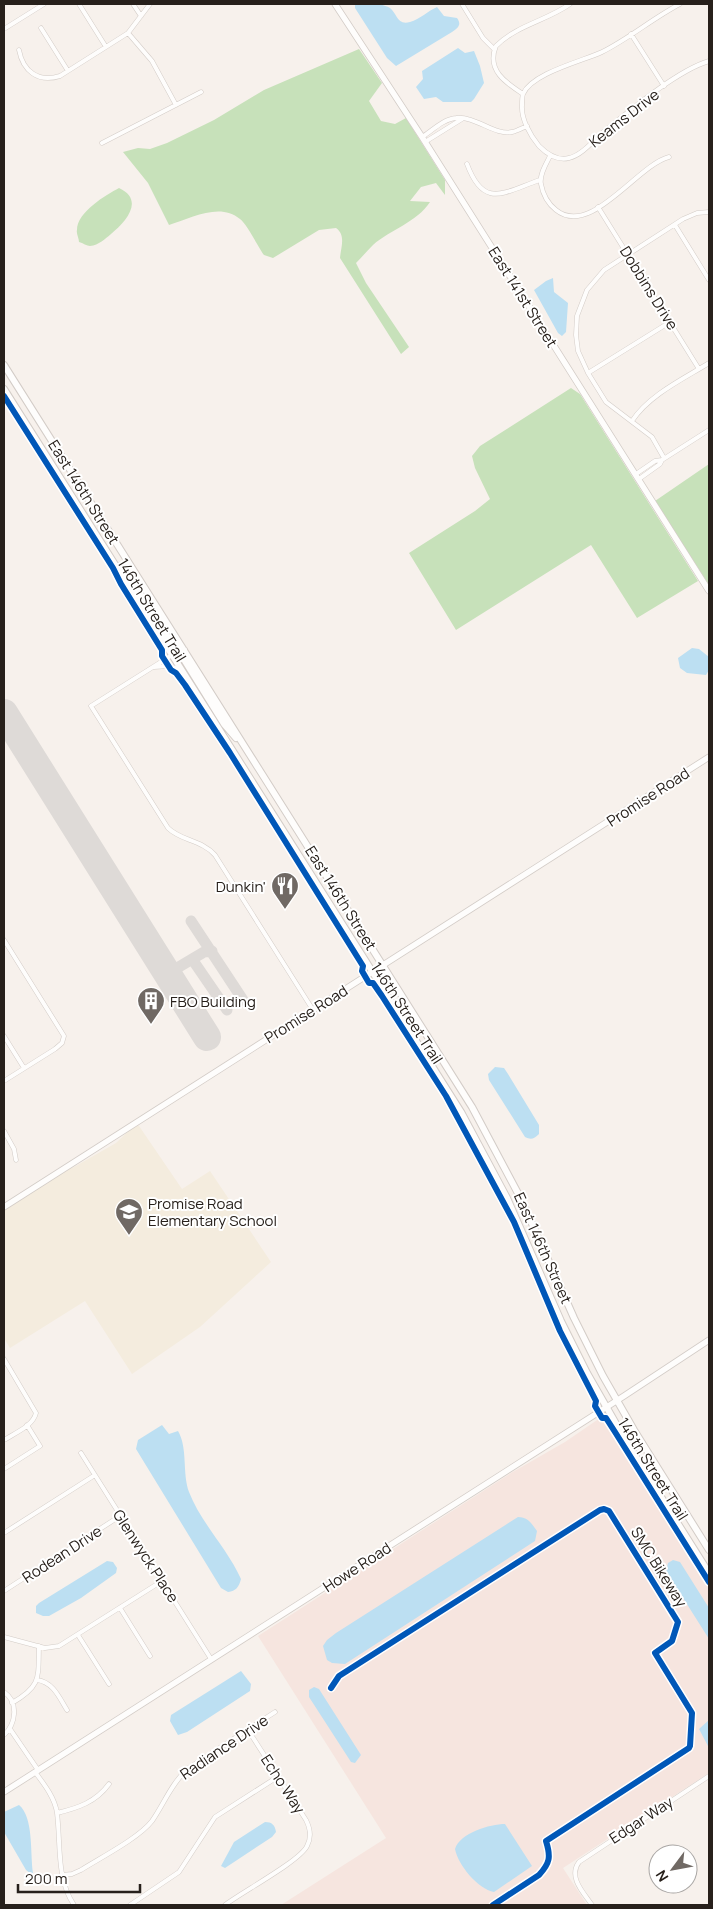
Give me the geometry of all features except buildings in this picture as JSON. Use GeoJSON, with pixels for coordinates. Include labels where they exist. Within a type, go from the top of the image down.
{"type":"FeatureCollection","features":[{"type":"Feature","properties":{"kind":"main road","name":"East 146th Street"},"geometry":{"type":"LineString","coordinates":[[4,365],[460,1086],[501,1158],[529,1214],[574,1318],[617,1401],[709,1550]]}},
{"type":"Feature","properties":{"kind":"main road","name":"East 146th Street"},"geometry":{"type":"LineString","coordinates":[[4,389],[461,1112],[488,1160],[520,1225],[564,1326],[606,1407],[709,1573]]}},
{"type":"Feature","properties":{"kind":"main road"},"geometry":{"type":"LineString","coordinates":[[107,552],[131,579],[172,644],[184,650]]}},
{"type":"Feature","properties":{"kind":"main road"},"geometry":{"type":"LineString","coordinates":[[172,655],[183,658],[224,724],[248,752]]}},
{"type":"Feature","properties":{"kind":"street"},"geometry":{"type":"LineString","coordinates":[[4,29],[44,4]]}},
{"type":"Feature","properties":{"kind":"street"},"geometry":{"type":"LineString","coordinates":[[79,4],[106,47]]}},
{"type":"Feature","properties":{"kind":"street"},"geometry":{"type":"LineString","coordinates":[[133,4],[141,16]]}},
{"type":"Feature","properties":{"kind":"street"},"geometry":{"type":"LineString","coordinates":[[19,50],[23,64],[34,76],[53,78],[68,71],[128,33],[150,4]]}},
{"type":"Feature","properties":{"kind":"street","name":"East 141st Street"},"geometry":{"type":"LineString","coordinates":[[335,4],[638,476],[709,591]]}},
{"type":"Feature","properties":{"kind":"street"},"geometry":{"type":"LineString","coordinates":[[462,4],[483,38],[494,49]]}},
{"type":"Feature","properties":{"kind":"street"},"geometry":{"type":"LineString","coordinates":[[522,94],[503,82],[498,74],[494,64],[494,49],[506,36],[570,4]]}},
{"type":"Feature","properties":{"kind":"street"},"geometry":{"type":"LineString","coordinates":[[669,156],[659,159],[613,198],[586,214],[575,217],[562,215],[549,205],[542,192],[540,180],[550,156],[539,145],[521,114],[522,94],[528,86],[541,76],[602,52],[680,4]]}},
{"type":"Feature","properties":{"kind":"street"},"geometry":{"type":"LineString","coordinates":[[40,28],[68,71]]}},
{"type":"Feature","properties":{"kind":"street"},"geometry":{"type":"LineString","coordinates":[[128,33],[152,61],[176,105]]}},
{"type":"Feature","properties":{"kind":"street"},"geometry":{"type":"LineString","coordinates":[[631,34],[664,86]]}},
{"type":"Feature","properties":{"kind":"street","name":"Keams Drive"},"geometry":{"type":"LineString","coordinates":[[550,156],[570,158],[584,150],[601,133],[664,86],[698,64],[709,61]]}},
{"type":"Feature","properties":{"kind":"street"},"geometry":{"type":"LineString","coordinates":[[102,143],[201,92]]}},
{"type":"Feature","properties":{"kind":"street"},"geometry":{"type":"LineString","coordinates":[[423,140],[462,119],[478,121],[496,130],[511,132],[527,126]]}},
{"type":"Feature","properties":{"kind":"street"},"geometry":{"type":"LineString","coordinates":[[467,164],[473,179],[481,190],[493,194],[505,193],[540,180]]}},
{"type":"Feature","properties":{"kind":"street","name":"Dobbins Drive"},"geometry":{"type":"LineString","coordinates":[[598,207],[699,369]]}},
{"type":"Feature","properties":{"kind":"street"},"geometry":{"type":"LineString","coordinates":[[663,459],[652,438],[606,402],[588,373],[576,343],[577,316],[579,306],[587,290],[604,270],[682,219],[697,213],[709,212]]}},
{"type":"Feature","properties":{"kind":"street"},"geometry":{"type":"LineString","coordinates":[[675,224],[709,280]]}},
{"type":"Feature","properties":{"kind":"street"},"geometry":{"type":"LineString","coordinates":[[588,373],[670,322]]}},
{"type":"Feature","properties":{"kind":"street"},"geometry":{"type":"LineString","coordinates":[[632,421],[640,410],[650,402],[709,363]]}},
{"type":"Feature","properties":{"kind":"street"},"geometry":{"type":"LineString","coordinates":[[638,476],[660,464],[663,459],[709,430]]}},
{"type":"Feature","properties":{"kind":"street"},"geometry":{"type":"LineString","coordinates":[[172,655],[91,706],[168,828],[180,836],[201,844],[215,855],[313,1010]]}},
{"type":"Feature","properties":{"kind":"street"},"geometry":{"type":"LineString","coordinates":[[151,668],[165,666],[182,671]]}},
{"type":"Feature","properties":{"kind":"street","name":"Promise Road"},"geometry":{"type":"LineString","coordinates":[[4,1207],[709,757]]}},
{"type":"Feature","properties":{"kind":"street"},"geometry":{"type":"LineString","coordinates":[[4,940],[64,1036],[58,1046],[4,1081]]}},
{"type":"Feature","properties":{"kind":"street"},"geometry":{"type":"LineString","coordinates":[[4,1036],[24,1068]]}},
{"type":"Feature","properties":{"kind":"street"},"geometry":{"type":"LineString","coordinates":[[4,1131],[14,1149],[16,1160]]}},
{"type":"Feature","properties":{"kind":"street","name":"Howe Road"},"geometry":{"type":"LineString","coordinates":[[4,1792],[617,1401],[709,1340]]}},
{"type":"Feature","properties":{"kind":"street"},"geometry":{"type":"LineString","coordinates":[[4,1359],[35,1409],[35,1418],[4,1440]]}},
{"type":"Feature","properties":{"kind":"street"},"geometry":{"type":"LineString","coordinates":[[4,1469],[40,1446],[27,1425]]}},
{"type":"Feature","properties":{"kind":"street","name":"Glenwyck Place"},"geometry":{"type":"LineString","coordinates":[[81,1453],[212,1659]]}},
{"type":"Feature","properties":{"kind":"street"},"geometry":{"type":"LineString","coordinates":[[4,1533],[95,1475]]}},
{"type":"Feature","properties":{"kind":"street","name":"Rodean Drive"},"geometry":{"type":"LineString","coordinates":[[4,1591],[120,1516]]}},
{"type":"Feature","properties":{"kind":"street"},"geometry":{"type":"LineString","coordinates":[[4,1637],[54,1648],[78,1635],[162,1581]]}},
{"type":"Feature","properties":{"kind":"street"},"geometry":{"type":"LineString","coordinates":[[120,1608],[150,1656]]}},
{"type":"Feature","properties":{"kind":"street"},"geometry":{"type":"LineString","coordinates":[[78,1635],[108,1684]]}},
{"type":"Feature","properties":{"kind":"street"},"geometry":{"type":"LineString","coordinates":[[12,1703],[32,1690],[37,1680],[39,1646]]}},
{"type":"Feature","properties":{"kind":"street"},"geometry":{"type":"LineString","coordinates":[[37,1680],[42,1680],[54,1689],[67,1710]]}},
{"type":"Feature","properties":{"kind":"street"},"geometry":{"type":"LineString","coordinates":[[4,1692],[12,1703],[15,1712],[10,1729],[4,1734]]}},
{"type":"Feature","properties":{"kind":"street","name":"Radiance Drive"},"geometry":{"type":"LineString","coordinates":[[62,1875],[81,1870],[141,1832],[151,1822],[175,1781],[187,1769],[275,1712]]}},
{"type":"Feature","properties":{"kind":"street"},"geometry":{"type":"LineString","coordinates":[[10,1729],[49,1793],[57,1812],[63,1886],[74,1905]]}},
{"type":"Feature","properties":{"kind":"street","name":"Echo Way"},"geometry":{"type":"LineString","coordinates":[[225,1905],[301,1854],[309,1841],[310,1829],[306,1820],[248,1730]]}},
{"type":"Feature","properties":{"kind":"street"},"geometry":{"type":"LineString","coordinates":[[130,1905],[179,1872],[215,1817],[279,1776]]}},
{"type":"Feature","properties":{"kind":"street","name":"Edgar Way"},"geometry":{"type":"LineString","coordinates":[[592,1905],[576,1881],[574,1874],[575,1868],[584,1857],[709,1778]]}},
{"type":"Feature","properties":{"kind":"street"},"geometry":{"type":"LineString","coordinates":[[57,1812],[82,1806],[102,1793],[109,1784]]}},
{"type":"Feature","properties":{"kind":"shaded area","name":"Promise Road Elementary School"},"geometry":{"type":"Polygon","coordinates":[[[137,1123],[182,1189],[210,1171],[271,1262],[200,1327],[132,1374],[85,1301],[10,1348],[4,1338],[4,1210],[66,1170],[116,1143],[137,1123]]]}},
{"type":"Feature","properties":{"kind":"shaded area"},"geometry":{"type":"Polygon","coordinates":[[[603,1416],[607,1417],[627,1446],[709,1577],[709,1773],[563,1868],[587,1905],[281,1905],[386,1838],[258,1636],[603,1416]]]}},
{"type":"Feature","properties":{"kind":"green space"},"geometry":{"type":"Polygon","coordinates":[[[359,49],[382,83],[369,101],[381,121],[395,124],[406,118],[445,180],[445,195],[436,183],[421,187],[410,201],[430,202],[411,221],[380,239],[356,263],[366,283],[409,347],[401,354],[340,258],[342,238],[336,228],[319,230],[273,258],[264,255],[243,222],[232,214],[224,212],[205,213],[169,225],[148,183],[123,152],[138,148],[150,149],[167,143],[214,120],[264,90],[359,49]]]}},
{"type":"Feature","properties":{"kind":"green space"},"geometry":{"type":"Polygon","coordinates":[[[119,188],[127,193],[131,199],[132,205],[127,217],[117,229],[99,243],[90,246],[79,242],[77,231],[78,223],[82,217],[93,205],[119,188]]]}},
{"type":"Feature","properties":{"kind":"green space"},"geometry":{"type":"Polygon","coordinates":[[[571,388],[580,394],[698,581],[637,618],[591,545],[456,630],[409,553],[475,511],[490,499],[475,468],[472,456],[480,446],[571,388]]]}},
{"type":"Feature","properties":{"kind":"green space"},"geometry":{"type":"Polygon","coordinates":[[[709,464],[709,585],[655,501],[709,464]]]}},
{"type":"Feature","properties":{"kind":"water"},"geometry":{"type":"Polygon","coordinates":[[[355,4],[386,6],[392,10],[400,21],[406,23],[437,7],[444,16],[457,18],[459,24],[458,28],[452,32],[396,66],[387,58],[355,8],[355,4]]]}},
{"type":"Feature","properties":{"kind":"water"},"geometry":{"type":"Polygon","coordinates":[[[458,48],[465,53],[474,51],[480,66],[484,83],[474,99],[471,102],[443,102],[436,97],[424,99],[416,87],[423,79],[422,71],[458,48]]]}},
{"type":"Feature","properties":{"kind":"water"},"geometry":{"type":"Polygon","coordinates":[[[553,278],[554,292],[568,303],[566,332],[562,336],[558,333],[534,290],[553,278]]]}},
{"type":"Feature","properties":{"kind":"water"},"geometry":{"type":"Polygon","coordinates":[[[692,648],[699,649],[709,657],[709,670],[706,675],[687,673],[680,668],[678,658],[692,648]]]}},
{"type":"Feature","properties":{"kind":"water"},"geometry":{"type":"Polygon","coordinates":[[[495,1067],[504,1068],[539,1125],[539,1134],[534,1138],[525,1137],[489,1080],[488,1074],[495,1067]]]}},
{"type":"Feature","properties":{"kind":"water"},"geometry":{"type":"Polygon","coordinates":[[[162,1425],[169,1434],[178,1431],[181,1438],[189,1492],[200,1514],[229,1557],[241,1579],[233,1591],[228,1592],[221,1588],[136,1449],[138,1440],[162,1425]]]}},
{"type":"Feature","properties":{"kind":"water"},"geometry":{"type":"Polygon","coordinates":[[[518,1517],[527,1519],[537,1531],[535,1541],[345,1664],[332,1663],[327,1660],[323,1646],[336,1633],[518,1517]]]}},
{"type":"Feature","properties":{"kind":"water"},"geometry":{"type":"Polygon","coordinates":[[[673,1560],[680,1562],[709,1608],[709,1639],[666,1571],[668,1563],[673,1560]]]}},
{"type":"Feature","properties":{"kind":"water"},"geometry":{"type":"Polygon","coordinates":[[[107,1561],[113,1562],[117,1568],[116,1573],[81,1598],[49,1616],[36,1613],[36,1606],[39,1603],[107,1561]]]}},
{"type":"Feature","properties":{"kind":"water"},"geometry":{"type":"Polygon","coordinates":[[[241,1671],[251,1684],[250,1691],[187,1732],[178,1735],[170,1721],[171,1715],[241,1671]]]}},
{"type":"Feature","properties":{"kind":"water"},"geometry":{"type":"Polygon","coordinates":[[[314,1687],[319,1689],[361,1755],[355,1763],[351,1762],[309,1697],[309,1690],[314,1687]]]}},
{"type":"Feature","properties":{"kind":"water"},"geometry":{"type":"Polygon","coordinates":[[[709,1720],[709,1748],[699,1729],[709,1720]]]}},
{"type":"Feature","properties":{"kind":"water"},"geometry":{"type":"Polygon","coordinates":[[[19,1805],[27,1818],[31,1837],[33,1873],[31,1874],[26,1870],[4,1832],[4,1812],[19,1805]]]}},
{"type":"Feature","properties":{"kind":"water"},"geometry":{"type":"Polygon","coordinates":[[[265,1822],[273,1824],[275,1827],[276,1832],[272,1837],[225,1868],[221,1866],[234,1842],[265,1822]]]}},
{"type":"Feature","properties":{"kind":"water"},"geometry":{"type":"Polygon","coordinates":[[[505,1824],[532,1866],[494,1892],[475,1881],[464,1869],[455,1849],[463,1838],[476,1830],[505,1824]]]}},
{"type":"Feature","properties":{"kind":"taxiway"},"geometry":{"type":"LineString","coordinates":[[191,921],[243,1000]]}},
{"type":"Feature","properties":{"kind":"taxiway"},"geometry":{"type":"LineString","coordinates":[[167,974],[204,952],[212,951]]}},
{"type":"Feature","properties":{"kind":"taxiway"},"geometry":{"type":"LineString","coordinates":[[192,959],[227,1010]]}},
{"type":"Feature","properties":{"kind":"runway"},"geometry":{"type":"LineString","coordinates":[[4,713],[207,1037]]}},
{"type":"Feature","properties":{"kind":"cycle path","name":"146th Street Trail"},"geometry":{"type":"LineString","coordinates":[[4,396],[113,568],[162,650],[162,656],[171,670],[176,673],[185,685],[230,753],[363,966],[362,971],[369,983],[373,983],[382,996],[446,1096],[514,1222],[560,1331],[596,1401],[595,1406],[602,1418],[606,1418],[709,1582]]}},
{"type":"Feature","properties":{"kind":"cycle path","name":"SMC Bikeway"},"geometry":{"type":"LineString","coordinates":[[331,1688],[339,1676],[600,1510],[609,1511],[678,1622],[672,1641],[655,1653],[692,1713],[690,1746],[546,1841],[549,1851],[548,1860],[543,1871],[493,1905]]}},
{"type":"Feature","properties":{"kind":"place","name":"Dunkin'"},"geometry":{"type":"Point","coordinates":[285,910]}},
{"type":"Feature","properties":{"kind":"place","name":"FBO Building"},"geometry":{"type":"Point","coordinates":[151,1025]}},
{"type":"Feature","properties":{"kind":"place","name":"Promise Road Elementary School"},"geometry":{"type":"Point","coordinates":[129,1236]}}]}
